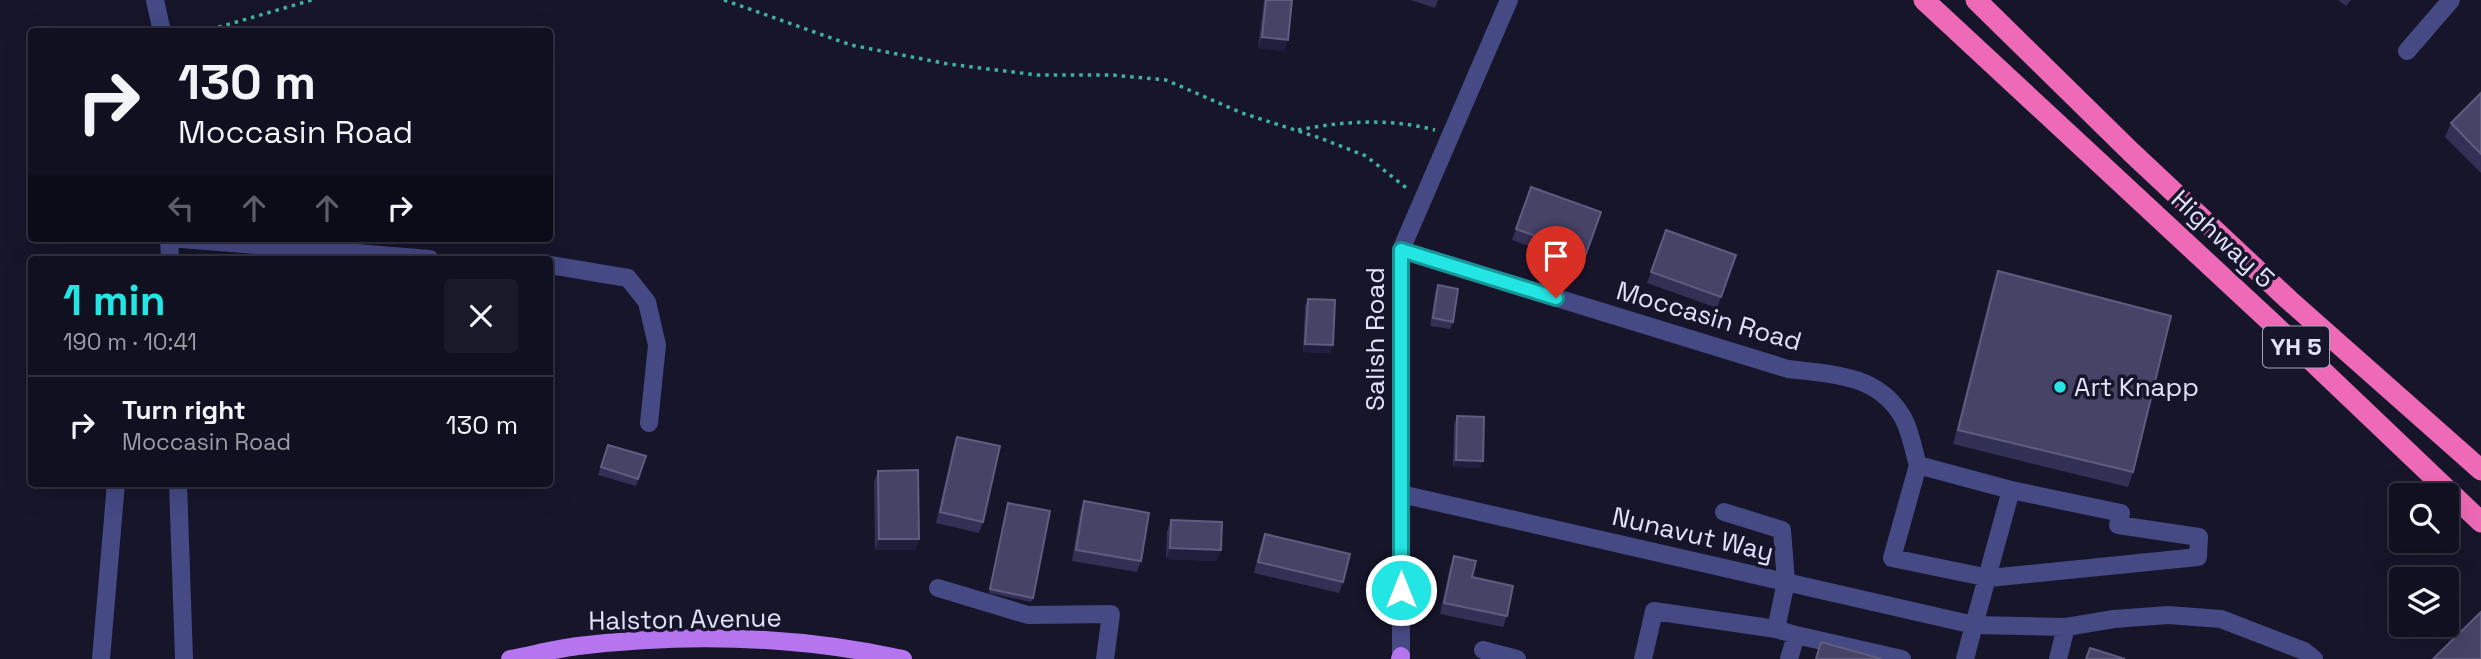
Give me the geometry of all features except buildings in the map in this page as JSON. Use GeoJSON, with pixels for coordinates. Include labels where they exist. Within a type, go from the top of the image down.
{"type":"FeatureCollection","features":[{"type":"Feature","properties":{"kind":"highway","name":"Highway 5"},"geometry":{"type":"LineString","coordinates":[[1924,0],[2252,304],[2481,522]]}},
{"type":"Feature","properties":{"kind":"highway","name":"Highway 5"},"geometry":{"type":"LineString","coordinates":[[1976,0],[2131,152],[2279,291],[2481,470]]}},
{"type":"Feature","properties":{"kind":"main road","name":"Halston Avenue"},"geometry":{"type":"LineString","coordinates":[[509,659],[576,646],[648,640],[736,639],[829,646],[903,659]]}},
{"type":"Feature","properties":{"kind":"street"},"geometry":{"type":"LineString","coordinates":[[155,0],[161,28]]}},
{"type":"Feature","properties":{"kind":"street","name":"Salish Road"},"geometry":{"type":"LineString","coordinates":[[1401,658],[1401,250],[1509,0]]}},
{"type":"Feature","properties":{"kind":"street"},"geometry":{"type":"LineString","coordinates":[[2407,51],[2451,0]]}},
{"type":"Feature","properties":{"kind":"street"},"geometry":{"type":"LineString","coordinates":[[219,242],[393,256]]}},
{"type":"Feature","properties":{"kind":"street","name":"Moccasin Road"},"geometry":{"type":"LineString","coordinates":[[1401,250],[1788,369],[1852,377],[1883,392],[1902,415],[1918,465]]}},
{"type":"Feature","properties":{"kind":"street"},"geometry":{"type":"LineString","coordinates":[[553,266],[628,278],[647,302],[657,345],[649,423]]}},
{"type":"Feature","properties":{"kind":"street"},"geometry":{"type":"LineString","coordinates":[[1918,465],[2011,490],[2121,513],[2118,525],[2199,537],[2198,557],[1989,578],[1892,558],[1918,465]]}},
{"type":"Feature","properties":{"kind":"street"},"geometry":{"type":"LineString","coordinates":[[101,659],[116,487]]}},
{"type":"Feature","properties":{"kind":"street"},"geometry":{"type":"LineString","coordinates":[[178,487],[184,659]]}},
{"type":"Feature","properties":{"kind":"street"},"geometry":{"type":"LineString","coordinates":[[1965,659],[2011,490]]}},
{"type":"Feature","properties":{"kind":"street","name":"Nunavut Way"},"geometry":{"type":"LineString","coordinates":[[1401,494],[1974,625],[2066,627],[2114,619],[2168,615],[2221,619],[2304,651],[2315,659]]}},
{"type":"Feature","properties":{"kind":"street"},"geometry":{"type":"LineString","coordinates":[[1724,512],[1782,530],[1786,582],[1776,629]]}},
{"type":"Feature","properties":{"kind":"street"},"geometry":{"type":"LineString","coordinates":[[938,587],[1028,615],[1111,614],[1105,659]]}},
{"type":"Feature","properties":{"kind":"street"},"geometry":{"type":"LineString","coordinates":[[1643,659],[1654,611],[1776,629],[1902,659]]}},
{"type":"Feature","properties":{"kind":"street"},"geometry":{"type":"LineString","coordinates":[[2058,659],[2066,627]]}},
{"type":"Feature","properties":{"kind":"street"},"geometry":{"type":"LineString","coordinates":[[1789,659],[1796,635]]}},
{"type":"Feature","properties":{"kind":"street"},"geometry":{"type":"LineString","coordinates":[[1483,650],[1517,659]]}},
{"type":"Feature","properties":{"kind":"path"},"geometry":{"type":"LineString","coordinates":[[216,28],[312,0]]}},
{"type":"Feature","properties":{"kind":"path"},"geometry":{"type":"LineString","coordinates":[[724,0],[851,45],[948,64],[1037,75],[1112,75],[1166,80],[1241,113],[1366,156],[1422,202]]}},
{"type":"Feature","properties":{"kind":"path"},"geometry":{"type":"LineString","coordinates":[[1297,131],[1330,124],[1365,121],[1411,124],[1451,134]]}},
{"type":"Feature","properties":{"kind":"place","name":"Art Knapp"},"geometry":{"type":"Point","coordinates":[2060,387]}},
{"type":"Feature","properties":{"kind":"route"},"geometry":{"type":"LineString","coordinates":[[1401,590],[1401,250],[1556,298]]}}]}
